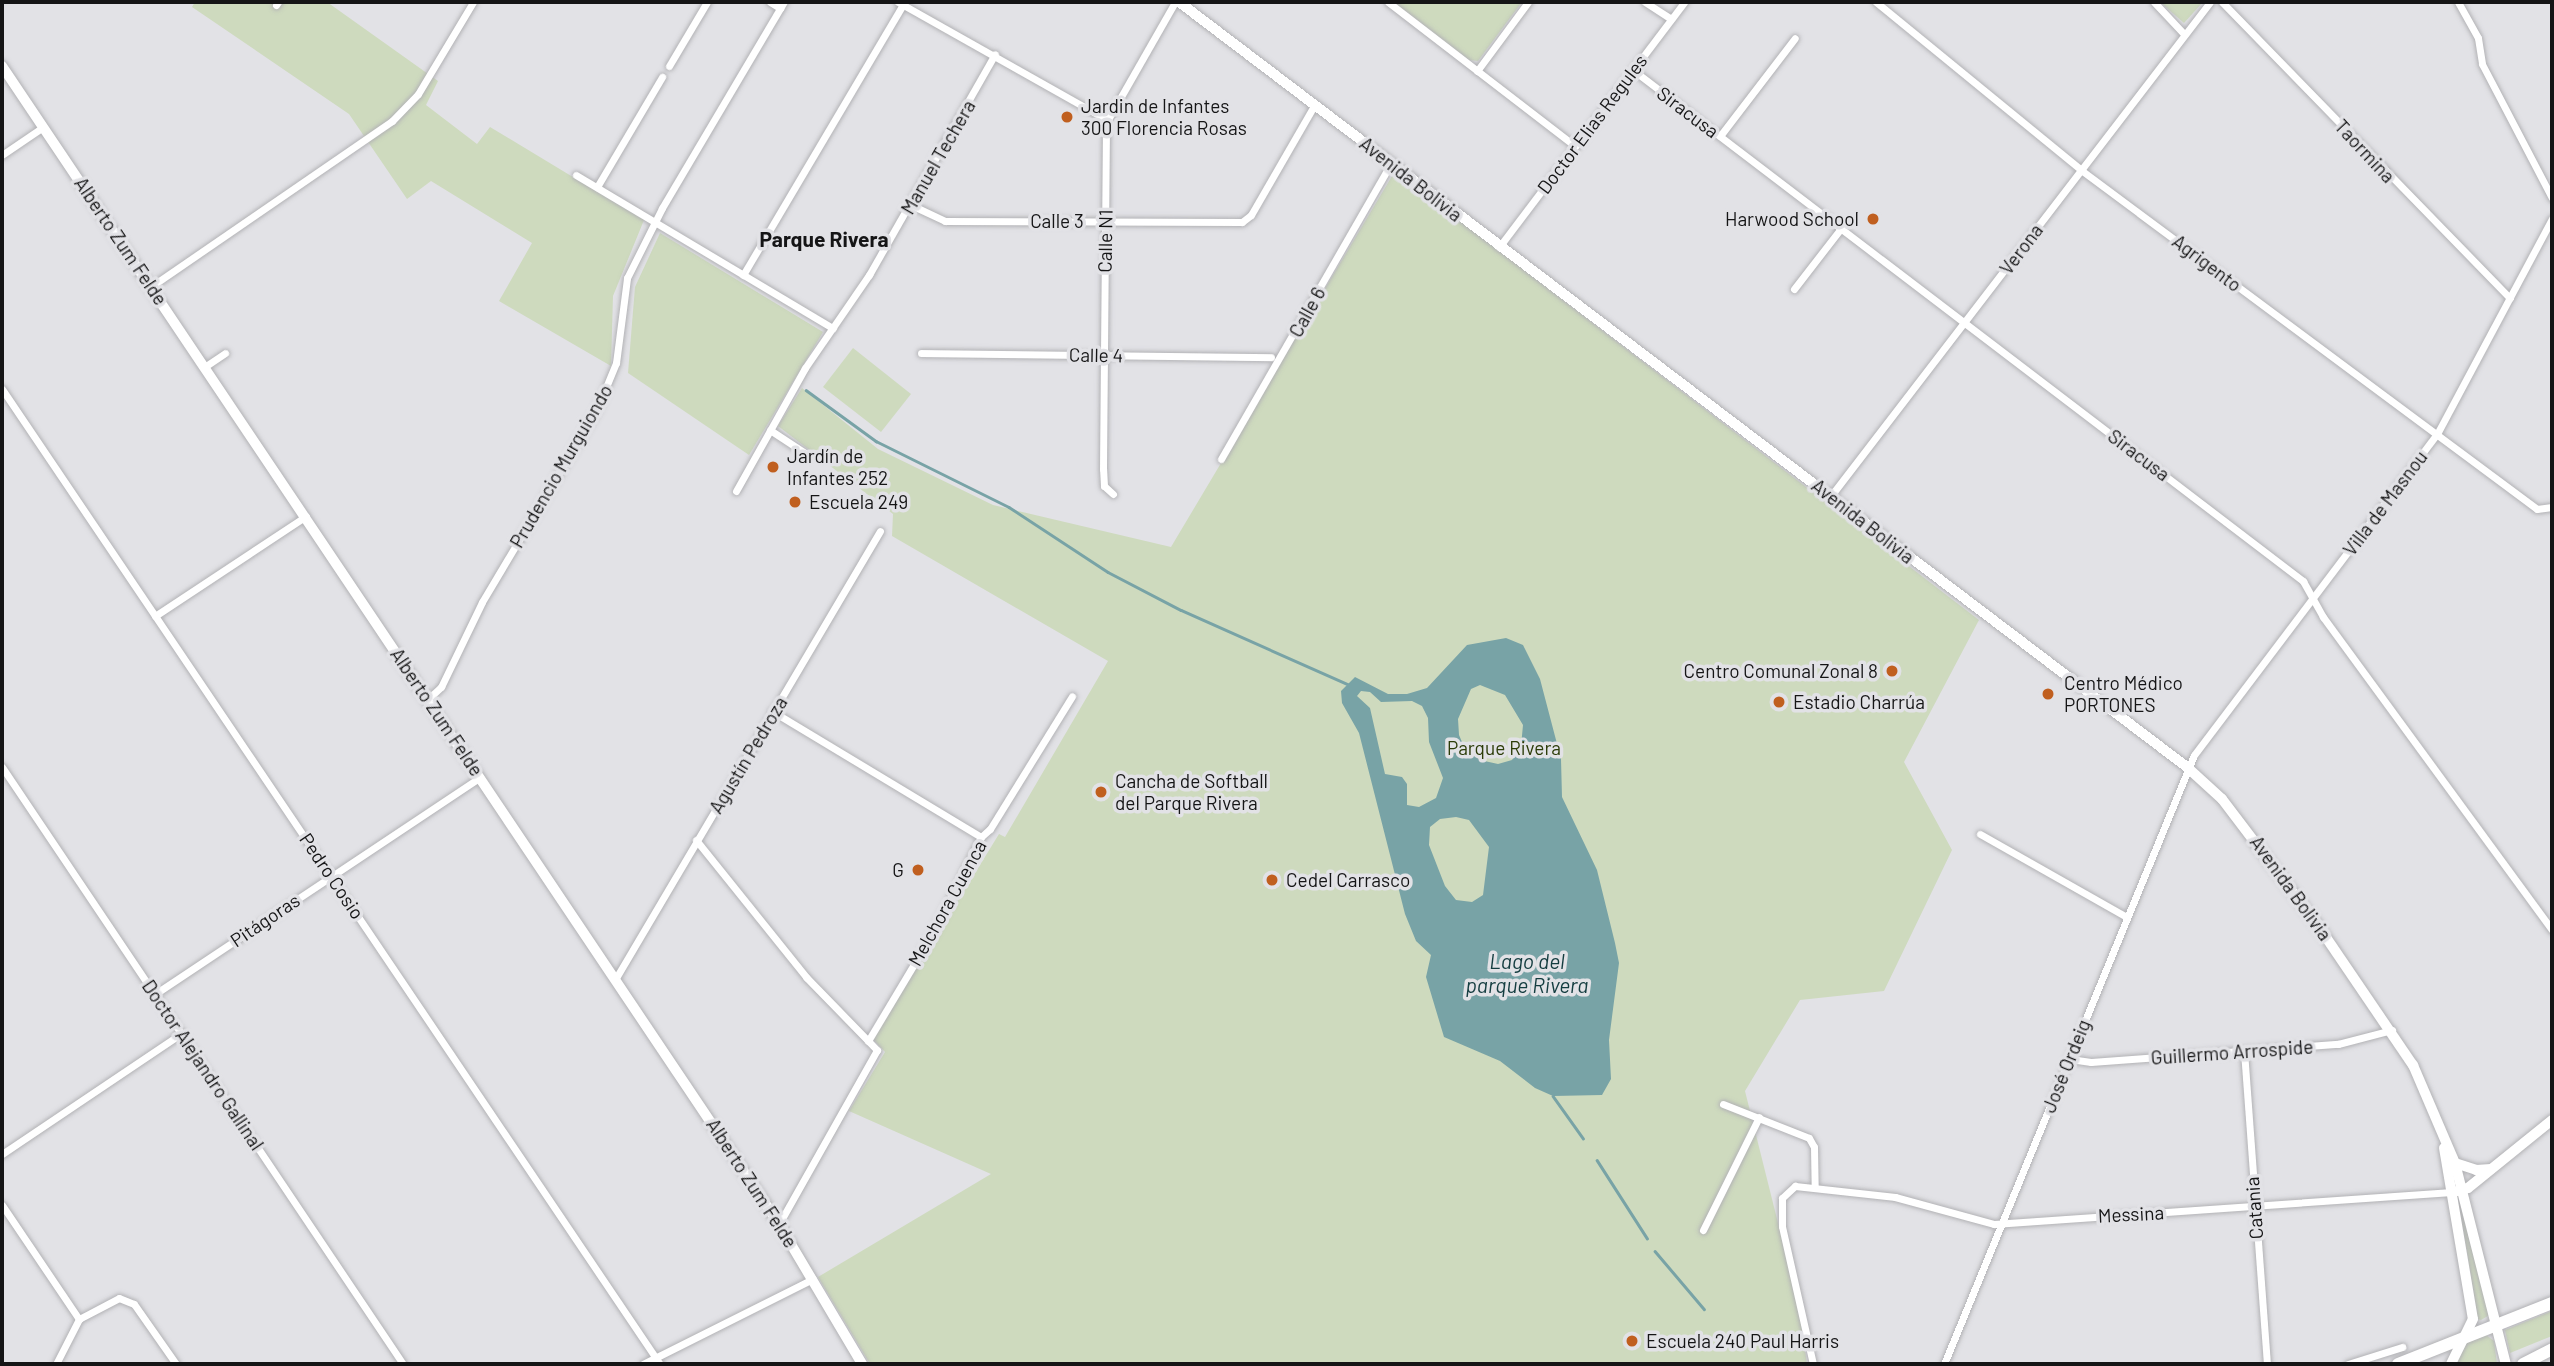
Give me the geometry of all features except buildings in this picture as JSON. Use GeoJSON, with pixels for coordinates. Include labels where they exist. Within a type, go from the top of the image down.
{"type":"FeatureCollection","features":[{"type":"Feature","properties":{"kind":"main road"},"geometry":{"type":"LineString","coordinates":[[2398,1364],[2552,1303]]}},
{"type":"Feature","properties":{"kind":"main road"},"geometry":{"type":"LineString","coordinates":[[2523,1364],[2552,1349]]}},
{"type":"Feature","properties":{"kind":"street"},"geometry":{"type":"LineString","coordinates":[[152,286],[392,121],[410,101],[473,2]]}},
{"type":"Feature","properties":{"kind":"street"},"geometry":{"type":"LineString","coordinates":[[669,66],[707,2]]}},
{"type":"Feature","properties":{"kind":"street"},"geometry":{"type":"LineString","coordinates":[[770,2],[782,5]]}},
{"type":"Feature","properties":{"kind":"street","name":"Avenida Bolivia"},"geometry":{"type":"LineString","coordinates":[[1177,2],[2188,768],[2246,825],[2392,1030],[2413,1065],[2455,1163],[2472,1309],[2466,1335],[2451,1364]]}},
{"type":"Feature","properties":{"kind":"street","name":"Calle N1"},"geometry":{"type":"LineString","coordinates":[[1113,494],[1104,486],[1103,469],[1107,120],[1177,2]]}},
{"type":"Feature","properties":{"kind":"street"},"geometry":{"type":"LineString","coordinates":[[1388,2],[1575,146]]}},
{"type":"Feature","properties":{"kind":"street"},"geometry":{"type":"LineString","coordinates":[[1477,71],[1528,2]]}},
{"type":"Feature","properties":{"kind":"street"},"geometry":{"type":"LineString","coordinates":[[1645,2],[1671,19]]}},
{"type":"Feature","properties":{"kind":"street","name":"Doctor Elias Regules"},"geometry":{"type":"LineString","coordinates":[[1499,247],[1684,2]]}},
{"type":"Feature","properties":{"kind":"street","name":"Agrigento"},"geometry":{"type":"LineString","coordinates":[[1876,2],[2081,170],[2537,509],[2549,509]]}},
{"type":"Feature","properties":{"kind":"street"},"geometry":{"type":"LineString","coordinates":[[2154,2],[2184,34]]}},
{"type":"Feature","properties":{"kind":"street","name":"Verona"},"geometry":{"type":"LineString","coordinates":[[1830,497],[2210,2]]}},
{"type":"Feature","properties":{"kind":"street","name":"Taormina"},"geometry":{"type":"LineString","coordinates":[[2222,2],[2510,298]]}},
{"type":"Feature","properties":{"kind":"street"},"geometry":{"type":"LineString","coordinates":[[2458,2],[2478,38],[2482,64],[2552,198]]}},
{"type":"Feature","properties":{"kind":"street"},"geometry":{"type":"LineString","coordinates":[[743,275],[901,3],[1107,120]]}},
{"type":"Feature","properties":{"kind":"street","name":"Prudencio Murguiondo"},"geometry":{"type":"LineString","coordinates":[[428,699],[441,687],[482,602],[612,378],[625,287],[655,223],[782,5]]}},
{"type":"Feature","properties":{"kind":"street"},"geometry":{"type":"LineString","coordinates":[[1720,136],[1795,38]]}},
{"type":"Feature","properties":{"kind":"street","name":"Manuel Techera"},"geometry":{"type":"LineString","coordinates":[[736,491],[770,430],[911,205],[995,54]]}},
{"type":"Feature","properties":{"kind":"street","name":"Alberto Zum Felde"},"geometry":{"type":"LineString","coordinates":[[2,66],[206,366],[779,1224],[862,1364]]}},
{"type":"Feature","properties":{"kind":"street","name":"Siracusa"},"geometry":{"type":"LineString","coordinates":[[1633,70],[2303,581],[2552,930]]}},
{"type":"Feature","properties":{"kind":"street"},"geometry":{"type":"LineString","coordinates":[[597,187],[662,77]]}},
{"type":"Feature","properties":{"kind":"street","name":"Calle 3"},"geometry":{"type":"LineString","coordinates":[[911,205],[945,221],[1237,223],[1248,219],[1315,104]]}},
{"type":"Feature","properties":{"kind":"street"},"geometry":{"type":"LineString","coordinates":[[2,155],[43,127]]}},
{"type":"Feature","properties":{"kind":"street","name":"Calle 6"},"geometry":{"type":"LineString","coordinates":[[1221,459],[1391,163]]}},
{"type":"Feature","properties":{"kind":"street"},"geometry":{"type":"LineString","coordinates":[[576,176],[833,328]]}},
{"type":"Feature","properties":{"kind":"street","name":"Villa de Masnou"},"geometry":{"type":"LineString","coordinates":[[2188,768],[2201,744],[2437,434],[2552,219]]}},
{"type":"Feature","properties":{"kind":"street"},"geometry":{"type":"LineString","coordinates":[[1794,289],[1842,227]]}},
{"type":"Feature","properties":{"kind":"street"},"geometry":{"type":"LineString","coordinates":[[206,366],[225,353]]}},
{"type":"Feature","properties":{"kind":"street","name":"Calle 4"},"geometry":{"type":"LineString","coordinates":[[921,354],[1271,357]]}},
{"type":"Feature","properties":{"kind":"street","name":"Pedro Cosio"},"geometry":{"type":"LineString","coordinates":[[2,389],[658,1361]]}},
{"type":"Feature","properties":{"kind":"street"},"geometry":{"type":"LineString","coordinates":[[770,430],[808,455]]}},
{"type":"Feature","properties":{"kind":"street"},"geometry":{"type":"LineString","coordinates":[[155,616],[306,516]]}},
{"type":"Feature","properties":{"kind":"street","name":"Agustín Pedroza"},"geometry":{"type":"LineString","coordinates":[[615,978],[880,531]]}},
{"type":"Feature","properties":{"kind":"street","name":"Melchora Cuenca"},"geometry":{"type":"LineString","coordinates":[[868,1041],[935,929],[981,837],[990,829],[1072,696]]}},
{"type":"Feature","properties":{"kind":"street"},"geometry":{"type":"LineString","coordinates":[[772,712],[981,837]]}},
{"type":"Feature","properties":{"kind":"street","name":"Doctor Alejandro Gallinal"},"geometry":{"type":"LineString","coordinates":[[2,767],[403,1364]]}},
{"type":"Feature","properties":{"kind":"street","name":"José Ordeig"},"geometry":{"type":"LineString","coordinates":[[1944,1364],[2070,1059],[2125,916],[2188,768]]}},
{"type":"Feature","properties":{"kind":"street","name":"Pitágoras"},"geometry":{"type":"LineString","coordinates":[[155,994],[480,777]]}},
{"type":"Feature","properties":{"kind":"street"},"geometry":{"type":"LineString","coordinates":[[1980,834],[2125,916]]}},
{"type":"Feature","properties":{"kind":"street"},"geometry":{"type":"LineString","coordinates":[[696,840],[806,977],[877,1050],[779,1224]]}},
{"type":"Feature","properties":{"kind":"street","name":"Guillermo Arrospide"},"geometry":{"type":"LineString","coordinates":[[2070,1059],[2091,1062],[2337,1044],[2392,1030]]}},
{"type":"Feature","properties":{"kind":"street"},"geometry":{"type":"LineString","coordinates":[[2,1154],[182,1033]]}},
{"type":"Feature","properties":{"kind":"street","name":"Catania"},"geometry":{"type":"LineString","coordinates":[[2244,1051],[2267,1364]]}},
{"type":"Feature","properties":{"kind":"street"},"geometry":{"type":"LineString","coordinates":[[1723,1104],[1805,1135],[1814,1147],[1815,1186],[1791,1188],[1781,1206],[1813,1364]]}},
{"type":"Feature","properties":{"kind":"street"},"geometry":{"type":"LineString","coordinates":[[1703,1230],[1759,1117]]}},
{"type":"Feature","properties":{"kind":"street"},"geometry":{"type":"LineString","coordinates":[[2457,1191],[2491,1170],[2552,1120]]}},
{"type":"Feature","properties":{"kind":"street","name":"Avenida Bolivia"},"geometry":{"type":"LineString","coordinates":[[2443,1135],[2497,1323],[2506,1364]]}},
{"type":"Feature","properties":{"kind":"street"},"geometry":{"type":"LineString","coordinates":[[2455,1163],[2476,1170],[2491,1170]]}},
{"type":"Feature","properties":{"kind":"street","name":"Messina"},"geometry":{"type":"LineString","coordinates":[[1815,1186],[1895,1197],[2002,1223],[2457,1191]]}},
{"type":"Feature","properties":{"kind":"street"},"geometry":{"type":"LineString","coordinates":[[2,1205],[79,1319]]}},
{"type":"Feature","properties":{"kind":"street"},"geometry":{"type":"LineString","coordinates":[[643,1364],[658,1361],[813,1279]]}},
{"type":"Feature","properties":{"kind":"street"},"geometry":{"type":"LineString","coordinates":[[56,1364],[79,1319],[127,1298],[176,1364]]}},
{"type":"Feature","properties":{"kind":"street"},"geometry":{"type":"LineString","coordinates":[[2348,1364],[2402,1347]]}},
{"type":"Feature","properties":{"kind":"green space"},"geometry":{"type":"Polygon","coordinates":[[[195,2],[327,2],[438,81],[426,105],[477,144],[490,127],[644,220],[613,296],[611,366],[499,301],[532,243],[431,181],[407,199],[349,114],[192,7],[195,2]]]}},
{"type":"Feature","properties":{"kind":"green space"},"geometry":{"type":"Polygon","coordinates":[[[1394,2],[1522,2],[1478,61],[1469,60],[1394,2]]]}},
{"type":"Feature","properties":{"kind":"green space"},"geometry":{"type":"Polygon","coordinates":[[[2160,2],[2203,2],[2184,23],[2160,2]]]}},
{"type":"Feature","properties":{"kind":"green space","name":"Parque Rivera"},"geometry":{"type":"Polygon","coordinates":[[[1395,171],[1979,620],[1904,762],[1952,850],[1884,991],[1800,1000],[1745,1091],[1799,1307],[1807,1364],[870,1364],[818,1277],[991,1174],[849,1111],[885,1052],[873,1039],[999,834],[1005,837],[1108,661],[892,536],[893,514],[778,426],[802,388],[878,449],[993,505],[1171,547],[1395,171]]]}},
{"type":"Feature","properties":{"kind":"green space"},"geometry":{"type":"Polygon","coordinates":[[[660,233],[823,332],[749,455],[628,373],[635,287],[660,233]]]}},
{"type":"Feature","properties":{"kind":"green space"},"geometry":{"type":"Polygon","coordinates":[[[853,348],[911,394],[881,432],[823,387],[853,348]]]}},
{"type":"Feature","properties":{"kind":"green space"},"geometry":{"type":"Polygon","coordinates":[[[2459,1203],[2491,1314],[2481,1320],[2478,1319],[2459,1203]]]}},
{"type":"Feature","properties":{"kind":"green space"},"geometry":{"type":"Polygon","coordinates":[[[2552,1311],[2552,1336],[2510,1353],[2505,1330],[2552,1311]]]}},
{"type":"Feature","properties":{"kind":"green space"},"geometry":{"type":"Polygon","coordinates":[[[2486,1335],[2494,1341],[2497,1364],[2455,1364],[2462,1345],[2486,1335]]]}},
{"type":"Feature","properties":{"kind":"water","name":"Lago del parque Rivera"},"geometry":{"type":"Polygon","coordinates":[[[1506,638],[1523,645],[1540,679],[1561,759],[1562,797],[1597,870],[1619,963],[1609,1040],[1611,1079],[1602,1095],[1553,1096],[1535,1088],[1500,1061],[1444,1037],[1426,977],[1431,955],[1416,941],[1405,914],[1359,733],[1342,703],[1341,691],[1355,677],[1388,694],[1407,694],[1427,688],[1467,645],[1506,638]],[[1480,685],[1471,689],[1458,719],[1459,735],[1465,749],[1480,760],[1498,764],[1512,760],[1521,746],[1523,725],[1505,695],[1480,685]],[[1361,691],[1357,696],[1370,708],[1385,774],[1402,777],[1407,784],[1407,805],[1419,807],[1436,798],[1443,778],[1429,742],[1428,718],[1422,706],[1412,701],[1381,702],[1370,692],[1361,691]],[[1456,817],[1440,819],[1430,827],[1429,845],[1445,886],[1456,900],[1472,902],[1483,895],[1489,847],[1469,820],[1456,817]]]}},
{"type":"Feature","properties":{"kind":"waterway"},"geometry":{"type":"LineString","coordinates":[[806,390],[876,441],[1009,507],[1108,572],[1181,610],[1347,684]]}},
{"type":"Feature","properties":{"kind":"waterway"},"geometry":{"type":"LineString","coordinates":[[1553,1096],[1583,1138]]}},
{"type":"Feature","properties":{"kind":"waterway"},"geometry":{"type":"LineString","coordinates":[[1597,1160],[1647,1238]]}},
{"type":"Feature","properties":{"kind":"waterway"},"geometry":{"type":"LineString","coordinates":[[1655,1251],[1704,1309]]}},
{"type":"Feature","properties":{"kind":"place","name":"Jardin de Infantes 300 Florencia Rosas"},"geometry":{"type":"Point","coordinates":[1067,117]}},
{"type":"Feature","properties":{"kind":"place","name":"Harwood School"},"geometry":{"type":"Point","coordinates":[1873,219]}},
{"type":"Feature","properties":{"kind":"place","name":"Jardín de Infantes 252"},"geometry":{"type":"Point","coordinates":[773,467]}},
{"type":"Feature","properties":{"kind":"place","name":"Escuela 249"},"geometry":{"type":"Point","coordinates":[795,502]}},
{"type":"Feature","properties":{"kind":"place","name":"Centro Comunal Zonal 8"},"geometry":{"type":"Point","coordinates":[1892,671]}},
{"type":"Feature","properties":{"kind":"place","name":"Centro Médico PORTONES"},"geometry":{"type":"Point","coordinates":[2048,694]}},
{"type":"Feature","properties":{"kind":"place","name":"Estadio Charrúa"},"geometry":{"type":"Point","coordinates":[1779,702]}},
{"type":"Feature","properties":{"kind":"place","name":"Cancha de Softball del Parque Rivera"},"geometry":{"type":"Point","coordinates":[1101,792]}},
{"type":"Feature","properties":{"kind":"place","name":"G"},"geometry":{"type":"Point","coordinates":[918,870]}},
{"type":"Feature","properties":{"kind":"place","name":"Cedel Carrasco"},"geometry":{"type":"Point","coordinates":[1272,880]}},
{"type":"Feature","properties":{"kind":"place","name":"Escuela 240 Paul Harris"},"geometry":{"type":"Point","coordinates":[1632,1341]}},
{"type":"Feature","properties":{"kind":"district","name":"Parque Rivera"},"geometry":{"type":"Point","coordinates":[824,239]}}]}
